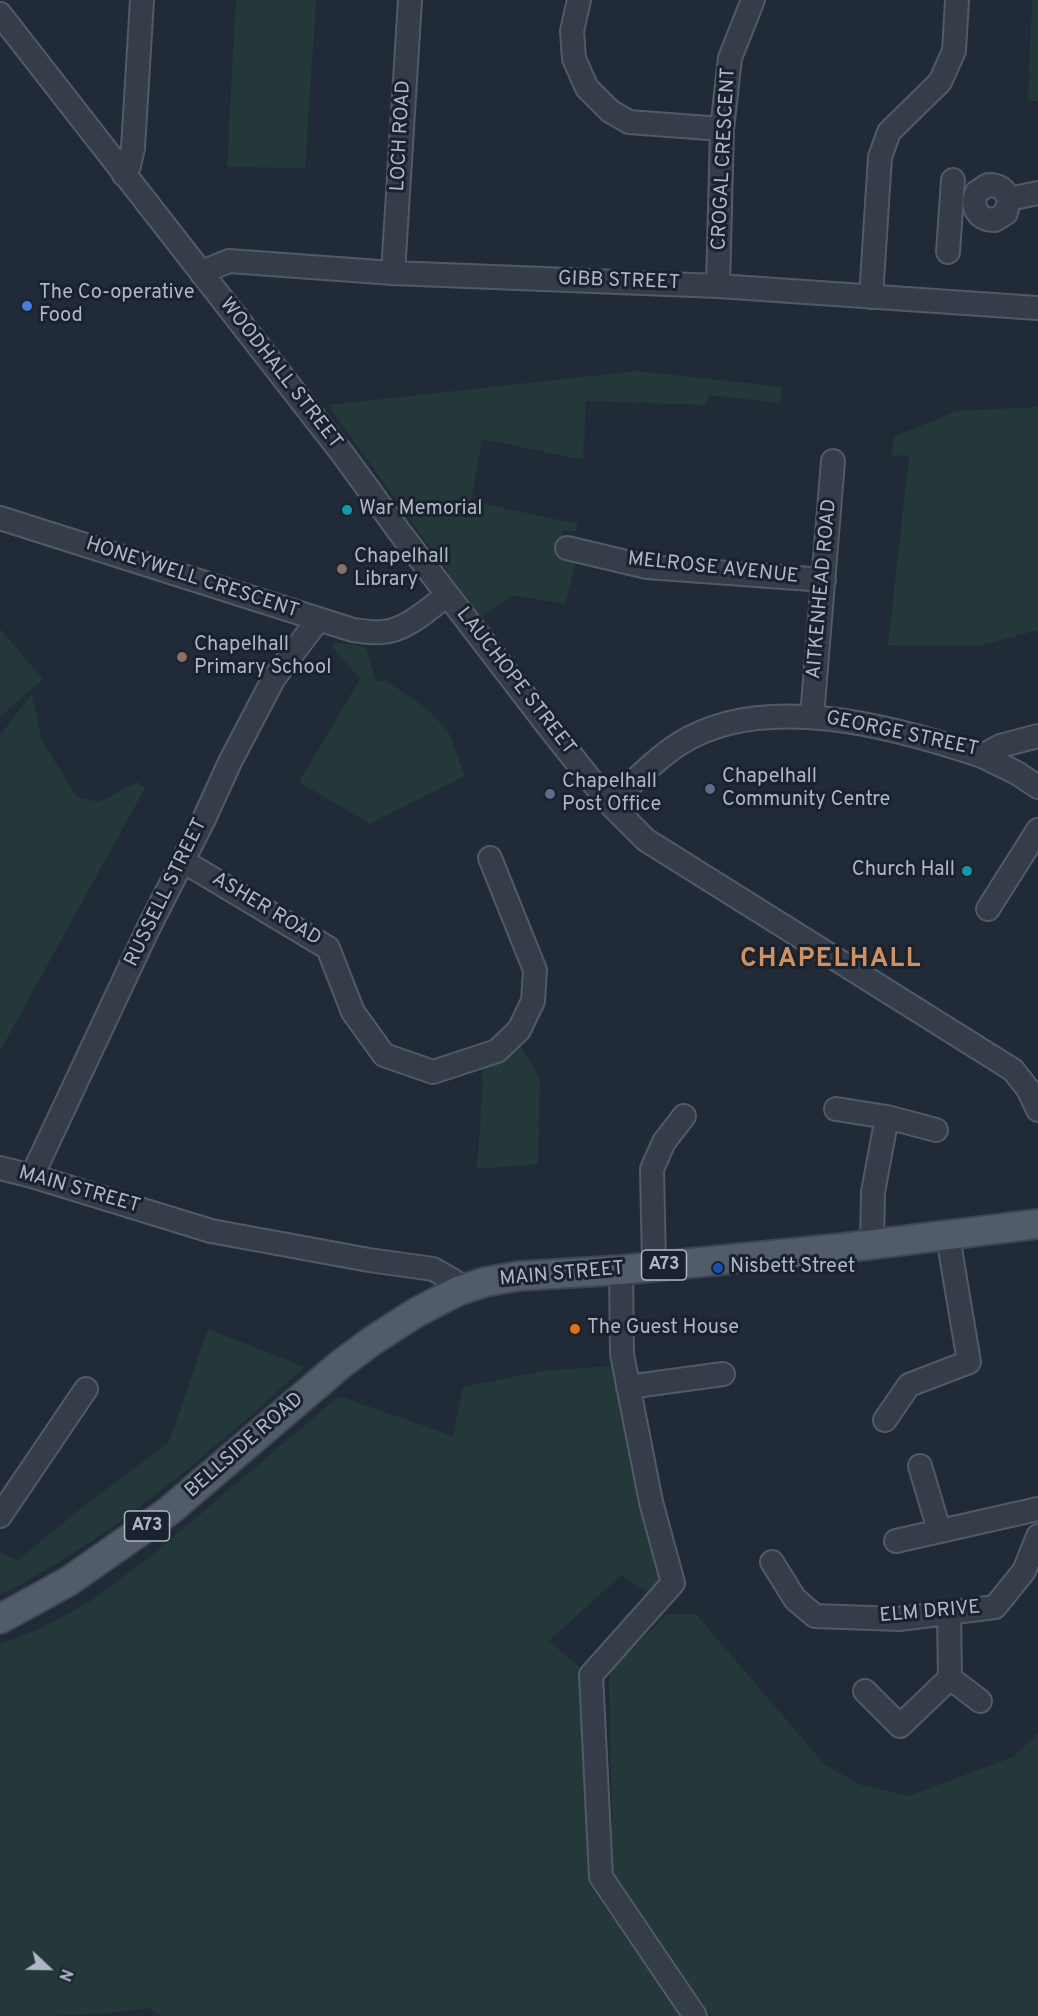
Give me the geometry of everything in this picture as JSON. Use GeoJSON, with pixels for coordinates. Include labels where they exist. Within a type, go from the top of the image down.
{"type":"FeatureCollection","features":[{"type":"Feature","properties":{"kind":"main road","name":"MAIN STREET"},"geometry":{"type":"LineString","coordinates":[[458,1291],[485,1282],[519,1276],[621,1269],[872,1245],[1038,1224]]}},
{"type":"Feature","properties":{"kind":"main road","name":"BELLSIDE ROAD"},"geometry":{"type":"LineString","coordinates":[[0,1619],[69,1581],[169,1511],[341,1364],[417,1312],[458,1291]]}},
{"type":"Feature","properties":{"kind":"street"},"geometry":{"type":"LineString","coordinates":[[124,175],[129,166],[133,148],[142,0]]}},
{"type":"Feature","properties":{"kind":"street","name":"LOCH ROAD"},"geometry":{"type":"LineString","coordinates":[[393,273],[410,0]]}},
{"type":"Feature","properties":{"kind":"street"},"geometry":{"type":"LineString","coordinates":[[579,0],[572,31],[574,59],[586,88],[610,111],[629,122],[722,129]]}},
{"type":"Feature","properties":{"kind":"street","name":"CROGAL CRESCENT"},"geometry":{"type":"LineString","coordinates":[[718,286],[722,129],[730,58],[753,0]]}},
{"type":"Feature","properties":{"kind":"street"},"geometry":{"type":"LineString","coordinates":[[872,297],[880,157],[889,132],[940,82],[954,51],[957,0]]}},
{"type":"Feature","properties":{"kind":"street","name":"WOODHALL STREET"},"geometry":{"type":"LineString","coordinates":[[0,14],[342,453],[447,595]]}},
{"type":"Feature","properties":{"kind":"street"},"geometry":{"type":"LineString","coordinates":[[948,252],[960,194],[980,215],[990,220],[1006,213],[1009,199],[1038,193]]}},
{"type":"Feature","properties":{"kind":"street","name":"GIBB STREET"},"geometry":{"type":"LineString","coordinates":[[202,274],[229,261],[393,273],[718,286],[1038,308]]}},
{"type":"Feature","properties":{"kind":"street","name":"AITKENHEAD ROAD"},"geometry":{"type":"LineString","coordinates":[[812,717],[833,461]]}},
{"type":"Feature","properties":{"kind":"street","name":"HONEYWELL CRESCENT"},"geometry":{"type":"LineString","coordinates":[[0,518],[353,630],[382,632],[395,629],[447,595]]}},
{"type":"Feature","properties":{"kind":"street","name":"MELROSE AVENUE"},"geometry":{"type":"LineString","coordinates":[[567,548],[647,567],[824,580]]}},
{"type":"Feature","properties":{"kind":"street","name":"LAUCHOPE STREET"},"geometry":{"type":"LineString","coordinates":[[447,595],[610,804],[646,840],[1013,1070],[1028,1089],[1038,1110]]}},
{"type":"Feature","properties":{"kind":"street","name":"RUSSELL STREET"},"geometry":{"type":"LineString","coordinates":[[32,1176],[230,762],[274,678],[318,620]]}},
{"type":"Feature","properties":{"kind":"street","name":"GEORGE STREET"},"geometry":{"type":"LineString","coordinates":[[610,804],[680,743],[702,732],[750,718],[785,715],[812,717],[892,730],[982,756],[1000,746],[1038,736]]}},
{"type":"Feature","properties":{"kind":"street"},"geometry":{"type":"LineString","coordinates":[[982,756],[1017,773],[1038,787]]}},
{"type":"Feature","properties":{"kind":"street"},"geometry":{"type":"LineString","coordinates":[[988,909],[1038,830]]}},
{"type":"Feature","properties":{"kind":"street","name":"ASHER ROAD"},"geometry":{"type":"LineString","coordinates":[[183,861],[328,948],[353,1012],[384,1055],[433,1072],[497,1051],[519,1030],[533,1001],[536,970],[490,858]]}},
{"type":"Feature","properties":{"kind":"street"},"geometry":{"type":"LineString","coordinates":[[836,1109],[887,1117],[936,1130]]}},
{"type":"Feature","properties":{"kind":"street"},"geometry":{"type":"LineString","coordinates":[[654,1266],[652,1169],[664,1142],[684,1116]]}},
{"type":"Feature","properties":{"kind":"street"},"geometry":{"type":"LineString","coordinates":[[872,1245],[873,1192],[887,1117]]}},
{"type":"Feature","properties":{"kind":"street","name":"MAIN STREET"},"geometry":{"type":"LineString","coordinates":[[0,1168],[212,1231],[369,1260],[433,1269],[454,1281],[458,1291]]}},
{"type":"Feature","properties":{"kind":"street"},"geometry":{"type":"LineString","coordinates":[[885,1419],[909,1385],[969,1362],[948,1237]]}},
{"type":"Feature","properties":{"kind":"street"},"geometry":{"type":"LineString","coordinates":[[621,1269],[622,1354],[651,1502],[673,1582],[591,1676],[601,1877],[695,2016]]}},
{"type":"Feature","properties":{"kind":"street"},"geometry":{"type":"LineString","coordinates":[[628,1387],[723,1374]]}},
{"type":"Feature","properties":{"kind":"street"},"geometry":{"type":"LineString","coordinates":[[0,1516],[86,1389]]}},
{"type":"Feature","properties":{"kind":"street"},"geometry":{"type":"LineString","coordinates":[[920,1466],[939,1530]]}},
{"type":"Feature","properties":{"kind":"street"},"geometry":{"type":"LineString","coordinates":[[896,1541],[1038,1509]]}},
{"type":"Feature","properties":{"kind":"street","name":"ELM DRIVE"},"geometry":{"type":"LineString","coordinates":[[772,1562],[795,1599],[815,1616],[899,1620],[996,1607],[1031,1578],[1038,1536]]}},
{"type":"Feature","properties":{"kind":"street"},"geometry":{"type":"LineString","coordinates":[[865,1691],[900,1726],[950,1678],[949,1613]]}},
{"type":"Feature","properties":{"kind":"street"},"geometry":{"type":"LineString","coordinates":[[950,1678],[980,1701]]}},
{"type":"Feature","properties":{"kind":"green space"},"geometry":{"type":"Polygon","coordinates":[[[236,0],[316,0],[305,168],[227,167],[236,0]]]}},
{"type":"Feature","properties":{"kind":"green space"},"geometry":{"type":"Polygon","coordinates":[[[1032,0],[1038,0],[1038,101],[1028,101],[1032,0]]]}},
{"type":"Feature","properties":{"kind":"green space"},"geometry":{"type":"Polygon","coordinates":[[[637,371],[782,387],[780,403],[709,395],[706,405],[586,401],[583,460],[482,439],[471,501],[578,524],[575,531],[562,531],[560,554],[577,558],[565,604],[513,595],[480,617],[328,405],[637,371]]]}},
{"type":"Feature","properties":{"kind":"green space"},"geometry":{"type":"Polygon","coordinates":[[[1038,407],[1038,630],[978,646],[888,645],[909,456],[892,455],[894,437],[956,411],[1038,407]]]}},
{"type":"Feature","properties":{"kind":"green space"},"geometry":{"type":"Polygon","coordinates":[[[0,629],[43,679],[0,717],[0,629]]]}},
{"type":"Feature","properties":{"kind":"green space"},"geometry":{"type":"Polygon","coordinates":[[[333,642],[366,647],[376,682],[385,680],[426,708],[448,731],[465,776],[370,824],[299,782],[360,679],[334,649],[333,642]]]}},
{"type":"Feature","properties":{"kind":"green space"},"geometry":{"type":"Polygon","coordinates":[[[32,694],[42,741],[77,797],[99,802],[137,782],[145,788],[0,1051],[0,735],[32,694]]]}},
{"type":"Feature","properties":{"kind":"green space"},"geometry":{"type":"Polygon","coordinates":[[[520,1045],[540,1078],[538,1164],[477,1169],[483,1084],[481,1072],[520,1045]]]}},
{"type":"Feature","properties":{"kind":"green space"},"geometry":{"type":"Polygon","coordinates":[[[208,1329],[305,1367],[160,1492],[82,1547],[0,1595],[0,1552],[18,1560],[84,1506],[169,1442],[208,1329]]]}},
{"type":"Feature","properties":{"kind":"green space"},"geometry":{"type":"Polygon","coordinates":[[[612,1366],[617,1377],[661,1578],[653,1596],[621,1575],[549,1641],[584,1671],[582,1745],[591,1887],[681,2016],[162,2016],[148,2008],[56,2016],[0,2016],[0,1644],[40,1629],[92,1600],[151,1556],[339,1396],[453,1436],[463,1387],[542,1371],[612,1366]]]}},
{"type":"Feature","properties":{"kind":"green space"},"geometry":{"type":"Polygon","coordinates":[[[667,1614],[696,1614],[825,1765],[861,1785],[909,1796],[1013,1757],[1038,1733],[1038,2016],[711,2016],[613,1873],[609,1671],[667,1614]]]}},
{"type":"Feature","properties":{"kind":"place","name":"The Co-operative Food"},"geometry":{"type":"Point","coordinates":[27,306]}},
{"type":"Feature","properties":{"kind":"place","name":"War Memorial"},"geometry":{"type":"Point","coordinates":[347,510]}},
{"type":"Feature","properties":{"kind":"place","name":"Chapelhall Library"},"geometry":{"type":"Point","coordinates":[342,569]}},
{"type":"Feature","properties":{"kind":"place","name":"Chapelhall Primary School"},"geometry":{"type":"Point","coordinates":[182,657]}},
{"type":"Feature","properties":{"kind":"place","name":"Chapelhall Community Centre"},"geometry":{"type":"Point","coordinates":[710,789]}},
{"type":"Feature","properties":{"kind":"place","name":"Chapelhall Post Office"},"geometry":{"type":"Point","coordinates":[550,794]}},
{"type":"Feature","properties":{"kind":"place","name":"Church Hall"},"geometry":{"type":"Point","coordinates":[967,871]}},
{"type":"Feature","properties":{"kind":"place","name":"Nisbett Street"},"geometry":{"type":"Point","coordinates":[718,1268]}},
{"type":"Feature","properties":{"kind":"place","name":"The Guest House"},"geometry":{"type":"Point","coordinates":[575,1329]}},
{"type":"Feature","properties":{"kind":"district","name":"CHAPELHALL"},"geometry":{"type":"Point","coordinates":[831,961]}}]}
